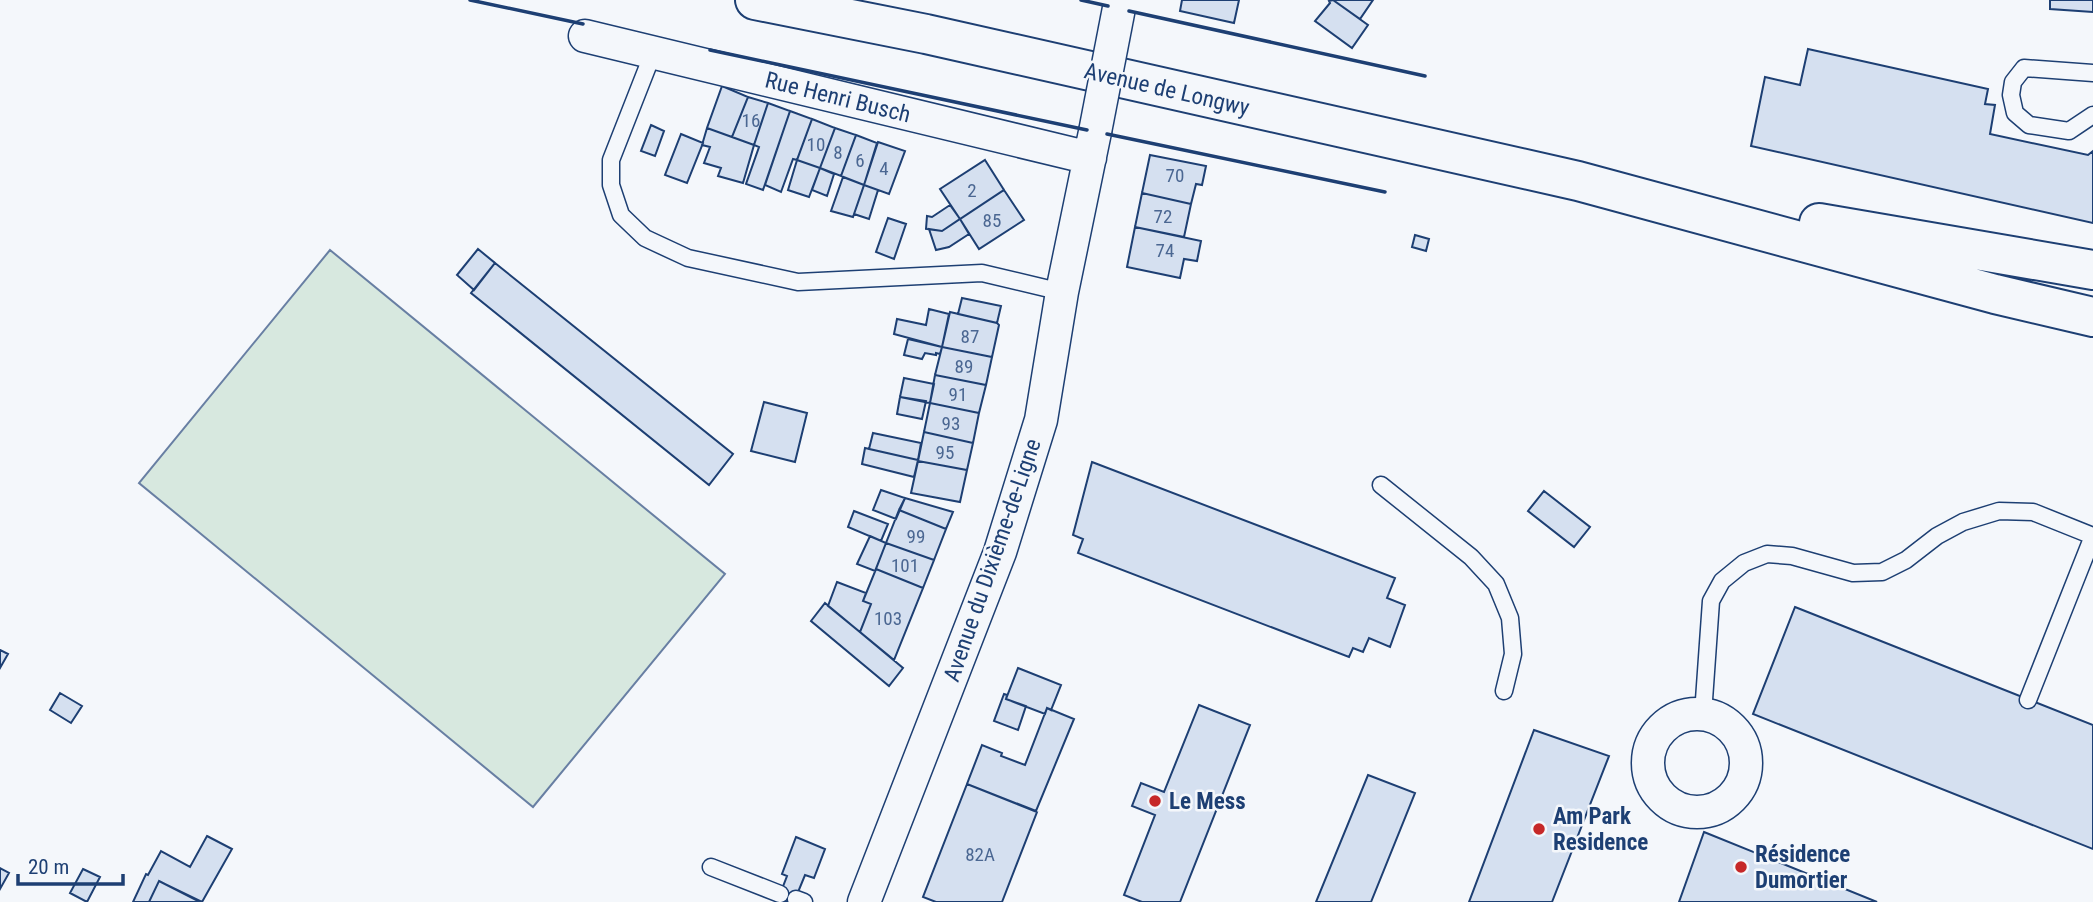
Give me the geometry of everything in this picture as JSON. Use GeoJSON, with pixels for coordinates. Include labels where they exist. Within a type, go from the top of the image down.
{"type":"FeatureCollection","features":[{"type":"Feature","properties":{"kind":"main road","name":"Avenue de Longwy"},"geometry":{"type":"LineString","coordinates":[[755,0],[926,34],[1578,181]]}},
{"type":"Feature","properties":{"kind":"main road"},"geometry":{"type":"LineString","coordinates":[[1578,181],[2093,271]]}},
{"type":"Feature","properties":{"kind":"main road"},"geometry":{"type":"LineString","coordinates":[[1578,181],[1995,294],[2093,317]]}},
{"type":"Feature","properties":{"kind":"street","name":"Avenue du Dixième-de-Ligne"},"geometry":{"type":"LineString","coordinates":[[864,902],[1000,552],[1041,420],[1062,292],[1120,4]]}},
{"type":"Feature","properties":{"kind":"street","name":"Rue Henri Busch"},"geometry":{"type":"LineString","coordinates":[[585,36],[653,53],[1093,145]]}},
{"type":"Feature","properties":{"kind":"lane"},"geometry":{"type":"LineString","coordinates":[[653,53],[611,160],[611,185],[621,215],[645,238],[688,258],[798,282],[982,273],[1062,292]]}},
{"type":"Feature","properties":{"kind":"lane"},"geometry":{"type":"LineString","coordinates":[[2093,73],[2024,68],[2013,82],[2011,95],[2015,113],[2029,125],[2069,131],[2093,115]]}},
{"type":"Feature","properties":{"kind":"lane"},"geometry":{"type":"LineString","coordinates":[[1381,485],[1471,557],[1496,584],[1510,618],[1513,654],[1504,691]]}},
{"type":"Feature","properties":{"kind":"lane"},"geometry":{"type":"LineString","coordinates":[[1703,714],[1711,601],[1722,582],[1744,563],[1768,554],[1792,556],[1853,573],[1882,572],[1906,560],[1937,536],[1963,522],[1999,511],[2033,512],[2093,536],[2028,700]]}},
{"type":"Feature","properties":{"kind":"lane"},"geometry":{"type":"LineString","coordinates":[[711,867],[780,894]]}},
{"type":"Feature","properties":{"kind":"shaded area"},"geometry":{"type":"Polygon","coordinates":[[[330,250],[725,574],[533,807],[139,483],[330,250]]]}},
{"type":"Feature","properties":{"kind":"building"},"geometry":{"type":"Polygon","coordinates":[[[1182,0],[1239,0],[1234,23],[1180,11],[1182,0]]]}},
{"type":"Feature","properties":{"kind":"building"},"geometry":{"type":"Polygon","coordinates":[[[1333,0],[1368,25],[1352,48],[1315,21],[1329,1],[1333,0]]]}},
{"type":"Feature","properties":{"kind":"building"},"geometry":{"type":"Polygon","coordinates":[[[1333,0],[1373,0],[1360,19],[1333,0]]]}},
{"type":"Feature","properties":{"kind":"building"},"geometry":{"type":"Polygon","coordinates":[[[2050,0],[2093,0],[2093,12],[2050,9],[2050,0]]]}},
{"type":"Feature","properties":{"kind":"building"},"geometry":{"type":"Polygon","coordinates":[[[1808,49],[1988,89],[1985,104],[1995,105],[1990,134],[2088,155],[2093,151],[2093,223],[1751,146],[1765,77],[1800,85],[1808,49]]]}},
{"type":"Feature","properties":{"kind":"building"},"geometry":{"type":"Polygon","coordinates":[[[722,86],[748,97],[732,137],[707,128],[722,86]]]}},
{"type":"Feature","properties":{"kind":"building"},"geometry":{"type":"Polygon","coordinates":[[[748,97],[768,103],[754,145],[732,137],[748,97]]]}},
{"type":"Feature","properties":{"kind":"building"},"geometry":{"type":"Polygon","coordinates":[[[768,103],[790,111],[763,190],[746,184],[759,147],[754,145],[768,103]]]}},
{"type":"Feature","properties":{"kind":"building"},"geometry":{"type":"Polygon","coordinates":[[[790,111],[812,119],[797,160],[793,159],[781,192],[765,185],[790,111]]]}},
{"type":"Feature","properties":{"kind":"building"},"geometry":{"type":"Polygon","coordinates":[[[812,119],[835,128],[820,168],[797,160],[812,119]]]}},
{"type":"Feature","properties":{"kind":"building"},"geometry":{"type":"Polygon","coordinates":[[[651,125],[664,131],[655,156],[641,151],[651,125]]]}},
{"type":"Feature","properties":{"kind":"building"},"geometry":{"type":"Polygon","coordinates":[[[707,128],[754,145],[743,183],[718,176],[721,168],[704,163],[710,147],[702,145],[707,128]]]}},
{"type":"Feature","properties":{"kind":"building"},"geometry":{"type":"Polygon","coordinates":[[[835,128],[856,135],[841,176],[820,168],[835,128]]]}},
{"type":"Feature","properties":{"kind":"building"},"geometry":{"type":"Polygon","coordinates":[[[681,134],[703,143],[687,183],[665,175],[681,134]]]}},
{"type":"Feature","properties":{"kind":"building"},"geometry":{"type":"Polygon","coordinates":[[[856,135],[877,143],[864,185],[841,176],[856,135]]]}},
{"type":"Feature","properties":{"kind":"building"},"geometry":{"type":"Polygon","coordinates":[[[878,142],[905,151],[889,194],[864,185],[878,142]]]}},
{"type":"Feature","properties":{"kind":"building"},"geometry":{"type":"Polygon","coordinates":[[[1150,155],[1206,166],[1202,185],[1196,184],[1191,204],[1142,193],[1150,155]]]}},
{"type":"Feature","properties":{"kind":"building"},"geometry":{"type":"Polygon","coordinates":[[[797,160],[820,168],[809,197],[788,190],[797,160]]]}},
{"type":"Feature","properties":{"kind":"building"},"geometry":{"type":"Polygon","coordinates":[[[985,160],[1004,190],[960,219],[940,189],[985,160]]]}},
{"type":"Feature","properties":{"kind":"building"},"geometry":{"type":"Polygon","coordinates":[[[820,168],[834,174],[827,196],[812,190],[820,168]]]}},
{"type":"Feature","properties":{"kind":"building"},"geometry":{"type":"Polygon","coordinates":[[[843,177],[864,185],[853,217],[831,211],[843,177]]]}},
{"type":"Feature","properties":{"kind":"building"},"geometry":{"type":"Polygon","coordinates":[[[864,185],[878,190],[869,219],[854,214],[864,185]]]}},
{"type":"Feature","properties":{"kind":"building"},"geometry":{"type":"Polygon","coordinates":[[[1004,190],[1024,220],[979,249],[960,219],[1004,190]]]}},
{"type":"Feature","properties":{"kind":"building"},"geometry":{"type":"Polygon","coordinates":[[[1142,193],[1191,204],[1184,237],[1135,227],[1142,193]]]}},
{"type":"Feature","properties":{"kind":"building"},"geometry":{"type":"Polygon","coordinates":[[[950,205],[960,219],[942,231],[926,229],[927,216],[932,217],[950,205]]]}},
{"type":"Feature","properties":{"kind":"building"},"geometry":{"type":"Polygon","coordinates":[[[888,218],[906,224],[894,259],[876,252],[888,218]]]}},
{"type":"Feature","properties":{"kind":"building"},"geometry":{"type":"Polygon","coordinates":[[[960,219],[969,234],[949,247],[936,250],[929,229],[942,231],[960,219]]]}},
{"type":"Feature","properties":{"kind":"building"},"geometry":{"type":"Polygon","coordinates":[[[1135,227],[1201,241],[1197,261],[1184,259],[1180,278],[1127,267],[1135,227]]]}},
{"type":"Feature","properties":{"kind":"building"},"geometry":{"type":"Polygon","coordinates":[[[1415,235],[1429,239],[1426,251],[1412,247],[1415,235]]]}},
{"type":"Feature","properties":{"kind":"building"},"geometry":{"type":"Polygon","coordinates":[[[478,249],[495,263],[474,290],[457,275],[478,249]]]}},
{"type":"Feature","properties":{"kind":"building"},"geometry":{"type":"Polygon","coordinates":[[[495,263],[733,454],[709,485],[471,293],[495,263]]]}},
{"type":"Feature","properties":{"kind":"building"},"geometry":{"type":"Polygon","coordinates":[[[962,298],[1001,306],[997,323],[958,314],[962,298]]]}},
{"type":"Feature","properties":{"kind":"building"},"geometry":{"type":"Polygon","coordinates":[[[929,309],[949,314],[942,347],[894,334],[897,319],[926,325],[929,309]]]}},
{"type":"Feature","properties":{"kind":"building"},"geometry":{"type":"Polygon","coordinates":[[[950,312],[999,325],[992,357],[942,347],[950,312]]]}},
{"type":"Feature","properties":{"kind":"building"},"geometry":{"type":"Polygon","coordinates":[[[908,339],[942,347],[940,354],[925,353],[922,359],[904,355],[908,339]]]}},
{"type":"Feature","properties":{"kind":"building"},"geometry":{"type":"Polygon","coordinates":[[[942,347],[992,357],[986,385],[935,375],[942,347]]]}},
{"type":"Feature","properties":{"kind":"building"},"geometry":{"type":"Polygon","coordinates":[[[935,375],[986,385],[979,413],[930,403],[935,375]]]}},
{"type":"Feature","properties":{"kind":"building"},"geometry":{"type":"Polygon","coordinates":[[[904,378],[934,384],[930,403],[900,397],[904,378]]]}},
{"type":"Feature","properties":{"kind":"building"},"geometry":{"type":"Polygon","coordinates":[[[900,397],[926,401],[922,419],[897,414],[900,397]]]}},
{"type":"Feature","properties":{"kind":"building"},"geometry":{"type":"Polygon","coordinates":[[[764,402],[807,413],[795,462],[751,451],[764,402]]]}},
{"type":"Feature","properties":{"kind":"building"},"geometry":{"type":"Polygon","coordinates":[[[930,403],[979,413],[973,443],[924,432],[930,403]]]}},
{"type":"Feature","properties":{"kind":"building"},"geometry":{"type":"Polygon","coordinates":[[[924,432],[973,443],[967,470],[918,461],[924,432]]]}},
{"type":"Feature","properties":{"kind":"building"},"geometry":{"type":"Polygon","coordinates":[[[873,433],[921,443],[918,460],[869,449],[873,433]]]}},
{"type":"Feature","properties":{"kind":"building"},"geometry":{"type":"Polygon","coordinates":[[[865,448],[918,460],[914,477],[862,464],[865,448]]]}},
{"type":"Feature","properties":{"kind":"building"},"geometry":{"type":"Polygon","coordinates":[[[918,461],[967,470],[960,502],[911,493],[918,461]]]}},
{"type":"Feature","properties":{"kind":"building"},"geometry":{"type":"Polygon","coordinates":[[[1092,462],[1395,578],[1387,598],[1405,605],[1390,647],[1369,638],[1363,652],[1353,648],[1349,657],[1078,553],[1083,539],[1073,535],[1092,462]]]}},
{"type":"Feature","properties":{"kind":"building"},"geometry":{"type":"Polygon","coordinates":[[[881,490],[905,498],[896,519],[873,510],[881,490]]]}},
{"type":"Feature","properties":{"kind":"building"},"geometry":{"type":"Polygon","coordinates":[[[1544,491],[1590,527],[1574,547],[1528,511],[1544,491]]]}},
{"type":"Feature","properties":{"kind":"building"},"geometry":{"type":"Polygon","coordinates":[[[905,498],[953,512],[946,529],[899,510],[905,498]]]}},
{"type":"Feature","properties":{"kind":"building"},"geometry":{"type":"Polygon","coordinates":[[[899,510],[946,529],[934,560],[886,543],[899,510]]]}},
{"type":"Feature","properties":{"kind":"building"},"geometry":{"type":"Polygon","coordinates":[[[854,511],[888,524],[881,541],[848,527],[854,511]]]}},
{"type":"Feature","properties":{"kind":"building"},"geometry":{"type":"Polygon","coordinates":[[[870,536],[886,543],[875,571],[857,564],[870,536]]]}},
{"type":"Feature","properties":{"kind":"building"},"geometry":{"type":"Polygon","coordinates":[[[886,543],[934,560],[923,588],[876,569],[886,543]]]}},
{"type":"Feature","properties":{"kind":"building"},"geometry":{"type":"Polygon","coordinates":[[[876,569],[923,588],[894,660],[860,632],[871,604],[863,601],[876,569]]]}},
{"type":"Feature","properties":{"kind":"building"},"geometry":{"type":"Polygon","coordinates":[[[837,582],[866,593],[863,601],[871,604],[860,632],[828,606],[837,582]]]}},
{"type":"Feature","properties":{"kind":"building"},"geometry":{"type":"Polygon","coordinates":[[[825,603],[903,668],[889,686],[811,621],[825,603]]]}},
{"type":"Feature","properties":{"kind":"building"},"geometry":{"type":"Polygon","coordinates":[[[1795,607],[2093,725],[2093,849],[1753,714],[1795,607]]]}},
{"type":"Feature","properties":{"kind":"building"},"geometry":{"type":"Polygon","coordinates":[[[0,650],[8,654],[0,668],[0,650]]]}},
{"type":"Feature","properties":{"kind":"building"},"geometry":{"type":"Polygon","coordinates":[[[1018,668],[1061,685],[1051,710],[1047,708],[1045,714],[1006,699],[1018,668]]]}},
{"type":"Feature","properties":{"kind":"building"},"geometry":{"type":"Polygon","coordinates":[[[60,693],[82,706],[71,723],[50,710],[60,693]]]}},
{"type":"Feature","properties":{"kind":"building"},"geometry":{"type":"Polygon","coordinates":[[[1004,694],[1007,695],[1006,699],[1026,706],[1018,730],[994,721],[1004,694]]]}},
{"type":"Feature","properties":{"kind":"building"},"geometry":{"type":"Polygon","coordinates":[[[1199,705],[1250,725],[1180,902],[1142,902],[1124,895],[1155,815],[1132,806],[1141,783],[1164,792],[1199,705]]]}},
{"type":"Feature","properties":{"kind":"building"},"geometry":{"type":"Polygon","coordinates":[[[1047,708],[1074,719],[1036,811],[967,784],[982,745],[1025,765],[1047,708]]]}},
{"type":"Feature","properties":{"kind":"building","name":"Am Park Residence"},"geometry":{"type":"Polygon","coordinates":[[[1534,730],[1609,756],[1552,902],[1469,902],[1534,730]]]}},
{"type":"Feature","properties":{"kind":"building"},"geometry":{"type":"Polygon","coordinates":[[[1368,775],[1415,793],[1371,902],[1316,902],[1368,775]]]}},
{"type":"Feature","properties":{"kind":"building"},"geometry":{"type":"Polygon","coordinates":[[[967,784],[1037,812],[1002,902],[936,902],[923,897],[967,784]]]}},
{"type":"Feature","properties":{"kind":"building","name":"Résidence Dumortier"},"geometry":{"type":"Polygon","coordinates":[[[1704,832],[1877,902],[1679,902],[1704,832]]]}},
{"type":"Feature","properties":{"kind":"building"},"geometry":{"type":"Polygon","coordinates":[[[207,836],[232,849],[202,902],[159,881],[149,902],[133,902],[161,851],[190,867],[207,836]]]}},
{"type":"Feature","properties":{"kind":"building"},"geometry":{"type":"Polygon","coordinates":[[[796,837],[825,849],[814,878],[805,875],[794,902],[777,902],[787,876],[782,874],[796,837]]]}},
{"type":"Feature","properties":{"kind":"building"},"geometry":{"type":"Polygon","coordinates":[[[0,868],[9,873],[0,889],[0,868]]]}},
{"type":"Feature","properties":{"kind":"building"},"geometry":{"type":"Polygon","coordinates":[[[83,869],[100,877],[87,902],[70,893],[83,869]]]}},
{"type":"Feature","properties":{"kind":"building"},"geometry":{"type":"Polygon","coordinates":[[[159,881],[200,902],[149,902],[159,881]]]}},
{"type":"Feature","properties":{"kind":"wall"},"geometry":{"type":"LineString","coordinates":[[470,0],[583,24]]}},
{"type":"Feature","properties":{"kind":"wall"},"geometry":{"type":"LineString","coordinates":[[1081,0],[1108,6]]}},
{"type":"Feature","properties":{"kind":"wall"},"geometry":{"type":"LineString","coordinates":[[1129,11],[1425,76]]}},
{"type":"Feature","properties":{"kind":"wall"},"geometry":{"type":"LineString","coordinates":[[710,50],[1087,130]]}},
{"type":"Feature","properties":{"kind":"wall"},"geometry":{"type":"LineString","coordinates":[[1107,134],[1385,192]]}},
{"type":"Feature","properties":{"kind":"place","name":"Le Mess"},"geometry":{"type":"Point","coordinates":[1155,801]}},
{"type":"Feature","properties":{"kind":"place","name":"Am Park Residence"},"geometry":{"type":"Point","coordinates":[1539,829]}},
{"type":"Feature","properties":{"kind":"place","name":"Résidence Dumortier"},"geometry":{"type":"Point","coordinates":[1741,867]}}]}
